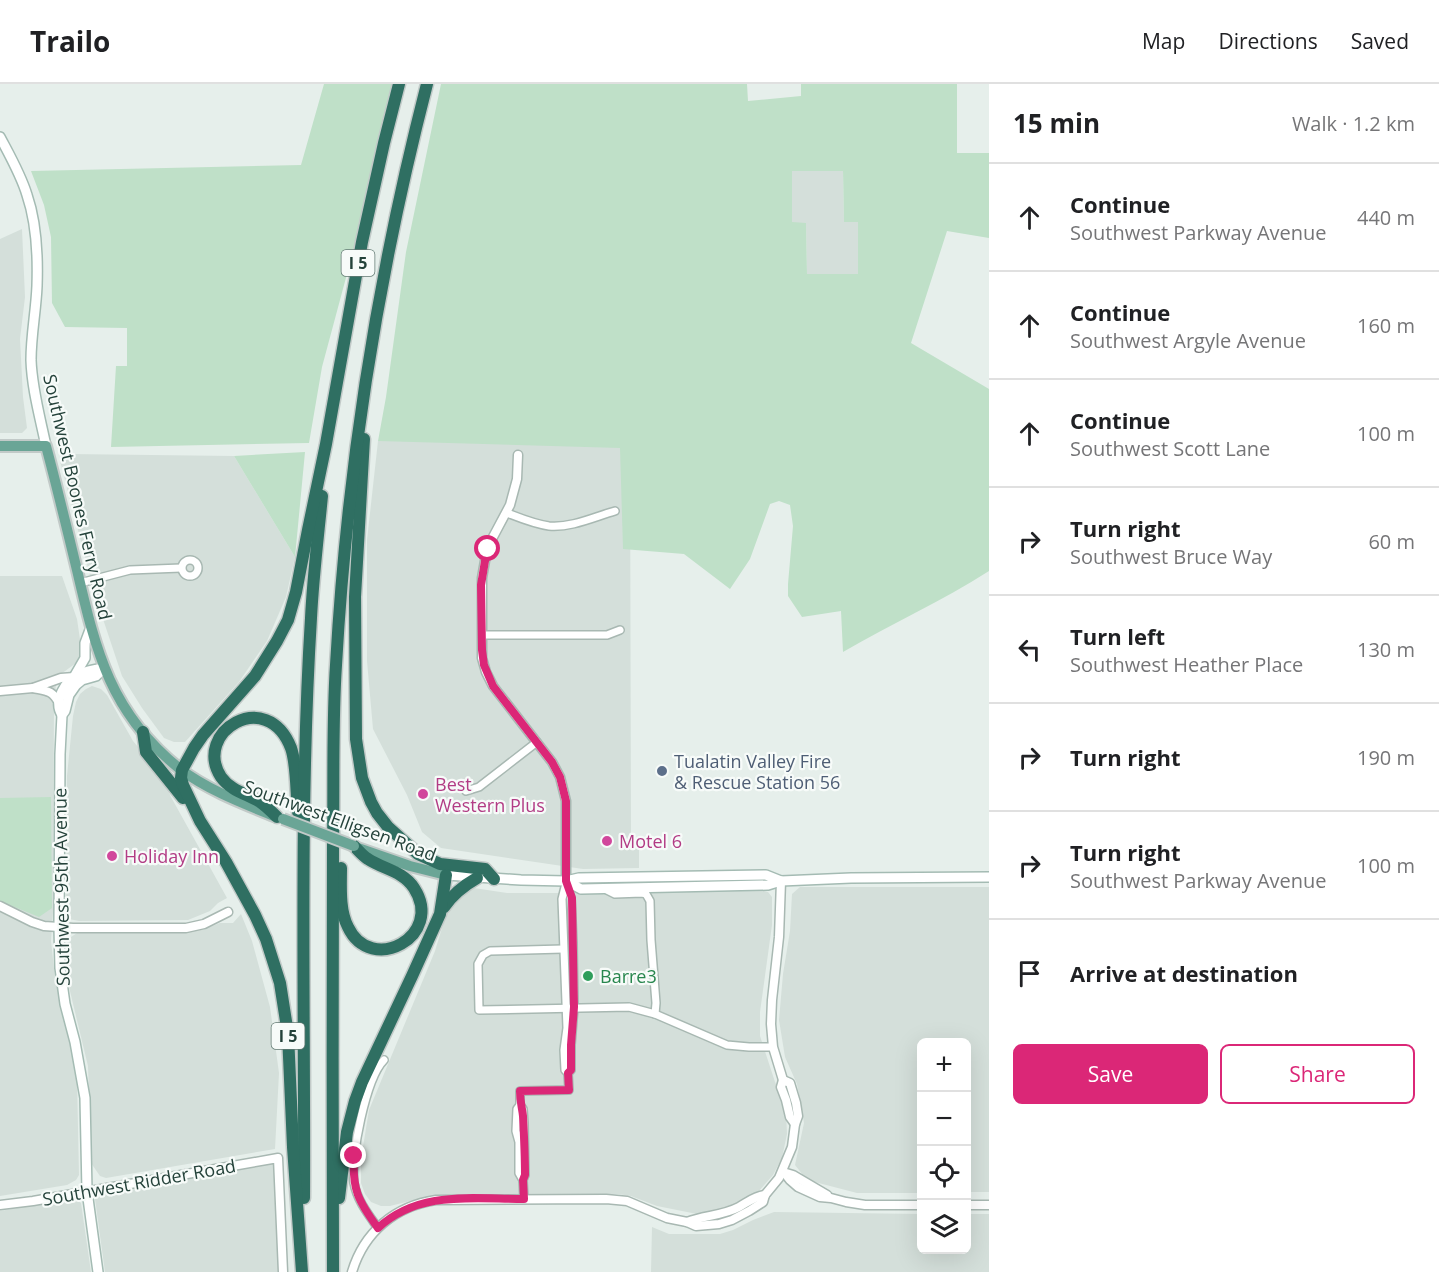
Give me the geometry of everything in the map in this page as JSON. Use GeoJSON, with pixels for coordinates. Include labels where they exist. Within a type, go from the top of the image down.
{"type":"FeatureCollection","features":[{"type":"Feature","properties":{"kind":"highway","name":"I 5"},"geometry":{"type":"LineString","coordinates":[[303,1272],[293,1147],[288,1034],[280,982],[266,939],[255,915],[200,821],[183,785],[182,770],[203,735],[255,676],[288,620],[327,444],[362,242],[399,84]]}},
{"type":"Feature","properties":{"kind":"highway","name":"I 5"},"geometry":{"type":"LineString","coordinates":[[333,1272],[334,695],[343,557],[356,439],[375,323],[411,147],[427,84]]}},
{"type":"Feature","properties":{"kind":"highway","name":"I 5"},"geometry":{"type":"LineString","coordinates":[[367,378],[355,597],[356,739],[360,768],[366,789],[377,813],[388,827],[418,854],[450,866],[485,869],[494,879]]}},
{"type":"Feature","properties":{"kind":"highway","name":"I 5"},"geometry":{"type":"LineString","coordinates":[[303,1272],[305,1100],[303,869],[306,717],[311,616],[327,444]]}},
{"type":"Feature","properties":{"kind":"highway","name":"I 5"},"geometry":{"type":"LineString","coordinates":[[280,818],[261,802],[228,785],[218,772],[215,759],[218,741],[226,729],[238,721],[252,718],[272,723],[282,731],[289,744],[294,759],[303,869]]}},
{"type":"Feature","properties":{"kind":"highway","name":"I 5"},"geometry":{"type":"LineString","coordinates":[[142,732],[146,752],[200,821]]}},
{"type":"Feature","properties":{"kind":"highway","name":"I 5"},"geometry":{"type":"LineString","coordinates":[[334,771],[339,816],[342,898],[347,926],[358,940],[369,946],[381,949],[398,947],[407,941],[417,929],[421,908],[418,895],[404,878],[370,861],[354,846]]}},
{"type":"Feature","properties":{"kind":"highway","name":"I 5"},"geometry":{"type":"LineString","coordinates":[[440,914],[446,875]]}},
{"type":"Feature","properties":{"kind":"highway","name":"I 5"},"geometry":{"type":"LineString","coordinates":[[333,1247],[347,1132],[355,1101],[440,914],[450,898],[461,887],[477,878]]}},
{"type":"Feature","properties":{"kind":"main road","name":"Southwest Boones Ferry Road"},"geometry":{"type":"LineString","coordinates":[[0,137],[16,167],[34,220],[37,279],[31,363],[35,395],[91,627],[104,668],[127,711],[158,750],[182,770]]}},
{"type":"Feature","properties":{"kind":"main road"},"geometry":{"type":"LineString","coordinates":[[0,446],[46,446]]}},
{"type":"Feature","properties":{"kind":"main road"},"geometry":{"type":"LineString","coordinates":[[72,683],[85,658],[85,643],[91,627]]}},
{"type":"Feature","properties":{"kind":"main road"},"geometry":{"type":"LineString","coordinates":[[59,703],[62,692],[83,673],[104,668]]}},
{"type":"Feature","properties":{"kind":"main road","name":"Southwest 95th Avenue"},"geometry":{"type":"LineString","coordinates":[[72,683],[62,716],[59,927],[65,1004],[77,1051],[85,1098],[87,1191],[98,1272]]}},
{"type":"Feature","properties":{"kind":"main road","name":"Southwest 95th Avenue"},"geometry":{"type":"LineString","coordinates":[[59,703],[62,716]]}},
{"type":"Feature","properties":{"kind":"main road","name":"Southwest Elligsen Road"},"geometry":{"type":"LineString","coordinates":[[182,770],[219,793],[280,818],[410,866],[446,875],[566,881],[579,878],[766,875],[781,881]]}},
{"type":"Feature","properties":{"kind":"main road","name":"Southwest Elligsen Road"},"geometry":{"type":"LineString","coordinates":[[566,881],[581,889],[605,889],[768,885],[781,881],[851,878],[989,877]]}},
{"type":"Feature","properties":{"kind":"street"},"geometry":{"type":"LineString","coordinates":[[518,455],[517,479],[507,513],[486,555],[481,585],[482,658],[493,686],[552,762],[563,785],[566,801],[566,881],[562,899],[563,949],[570,1008]]}},
{"type":"Feature","properties":{"kind":"street"},"geometry":{"type":"LineString","coordinates":[[507,513],[531,523],[550,526],[569,524],[615,511]]}},
{"type":"Feature","properties":{"kind":"street"},"geometry":{"type":"LineString","coordinates":[[80,583],[130,570],[181,568]]}},
{"type":"Feature","properties":{"kind":"street"},"geometry":{"type":"LineString","coordinates":[[482,635],[607,635],[620,630]]}},
{"type":"Feature","properties":{"kind":"street"},"geometry":{"type":"LineString","coordinates":[[0,691],[33,688],[61,678],[72,683]]}},
{"type":"Feature","properties":{"kind":"street"},"geometry":{"type":"LineString","coordinates":[[33,688],[51,692],[59,703]]}},
{"type":"Feature","properties":{"kind":"street"},"geometry":{"type":"LineString","coordinates":[[466,791],[479,787],[537,742]]}},
{"type":"Feature","properties":{"kind":"street"},"geometry":{"type":"LineString","coordinates":[[524,1199],[524,1127],[520,1091],[569,1090],[572,898],[566,881]]}},
{"type":"Feature","properties":{"kind":"street"},"geometry":{"type":"LineString","coordinates":[[352,1272],[364,1246],[378,1228],[398,1213],[425,1202],[443,1199],[616,1200],[627,1201],[667,1218],[696,1226],[705,1226],[732,1220],[762,1202],[783,1172],[792,1147],[798,1116],[790,1083],[783,1080],[773,1047],[771,1009],[779,948],[781,881]]}},
{"type":"Feature","properties":{"kind":"street"},"geometry":{"type":"LineString","coordinates":[[605,889],[615,894],[646,894],[650,901],[655,1014]]}},
{"type":"Feature","properties":{"kind":"street"},"geometry":{"type":"LineString","coordinates":[[0,906],[32,922],[59,927],[186,928],[204,924],[228,912]]}},
{"type":"Feature","properties":{"kind":"street"},"geometry":{"type":"LineString","coordinates":[[563,949],[490,951],[483,955],[478,964],[479,1010],[629,1007],[655,1014],[727,1045],[773,1047]]}},
{"type":"Feature","properties":{"kind":"street"},"geometry":{"type":"LineString","coordinates":[[378,1228],[357,1195],[353,1170],[364,1108],[379,1065],[384,1060]]}},
{"type":"Feature","properties":{"kind":"street","name":"Southwest Ridder Road"},"geometry":{"type":"LineString","coordinates":[[0,1205],[278,1158],[283,1272]]}},
{"type":"Feature","properties":{"kind":"street"},"geometry":{"type":"LineString","coordinates":[[783,1172],[798,1187],[820,1197],[865,1205],[917,1205]]}},
{"type":"Feature","properties":{"kind":"street"},"geometry":{"type":"LineString","coordinates":[[971,1205],[989,1205]]}},
{"type":"Feature","properties":{"kind":"shaded area"},"geometry":{"type":"Polygon","coordinates":[[[792,171],[843,171],[844,222],[858,222],[858,274],[807,274],[806,223],[792,223],[792,171]]]}},
{"type":"Feature","properties":{"kind":"shaded area"},"geometry":{"type":"Polygon","coordinates":[[[22,229],[25,297],[20,339],[27,428],[22,433],[0,433],[0,239],[22,229]]]}},
{"type":"Feature","properties":{"kind":"shaded area"},"geometry":{"type":"Polygon","coordinates":[[[630,439],[631,842],[639,842],[639,868],[583,869],[441,848],[422,832],[407,795],[373,729],[367,661],[367,540],[378,441],[630,439]]]}},
{"type":"Feature","properties":{"kind":"shaded area"},"geometry":{"type":"Polygon","coordinates":[[[62,455],[234,456],[295,557],[286,597],[267,641],[239,682],[185,742],[174,742],[164,738],[122,676],[95,595],[60,461],[62,455]]]}},
{"type":"Feature","properties":{"kind":"shaded area"},"geometry":{"type":"Polygon","coordinates":[[[0,576],[62,576],[77,619],[82,653],[76,663],[61,674],[56,685],[51,941],[55,977],[77,1079],[79,1175],[76,1180],[67,1185],[0,1196],[0,576]]]}},
{"type":"Feature","properties":{"kind":"shaded area"},"geometry":{"type":"Polygon","coordinates":[[[92,686],[101,689],[107,695],[133,741],[160,773],[227,898],[210,911],[188,920],[79,921],[69,919],[66,913],[67,776],[76,702],[80,694],[92,686]]]}},
{"type":"Feature","properties":{"kind":"shaded area"},"geometry":{"type":"Polygon","coordinates":[[[800,887],[989,887],[989,1192],[971,1192],[971,1038],[917,1038],[917,1193],[857,1193],[807,1180],[795,1165],[804,1123],[797,1084],[785,1057],[779,1020],[790,931],[792,894],[800,887]]]}},
{"type":"Feature","properties":{"kind":"shaded area"},"geometry":{"type":"Polygon","coordinates":[[[474,888],[507,893],[598,893],[611,896],[648,891],[768,892],[772,897],[772,925],[760,1012],[760,1036],[782,1097],[786,1112],[787,1134],[782,1158],[773,1175],[758,1192],[736,1206],[697,1214],[657,1206],[631,1196],[618,1194],[443,1195],[390,1206],[381,1206],[371,1202],[361,1183],[361,1159],[369,1110],[435,951],[448,908],[463,890],[474,888]]]}},
{"type":"Feature","properties":{"kind":"shaded area"},"geometry":{"type":"Polygon","coordinates":[[[241,914],[252,941],[270,1007],[279,1073],[275,1149],[106,1178],[100,1176],[91,1163],[88,1066],[69,987],[66,950],[68,939],[77,933],[202,930],[220,923],[233,923],[241,914]]]}},
{"type":"Feature","properties":{"kind":"shaded area"},"geometry":{"type":"Polygon","coordinates":[[[270,1162],[274,1166],[279,1272],[105,1272],[95,1199],[100,1193],[270,1162]]]}},
{"type":"Feature","properties":{"kind":"shaded area"},"geometry":{"type":"Polygon","coordinates":[[[70,1199],[81,1203],[91,1272],[0,1272],[0,1211],[70,1199]]]}},
{"type":"Feature","properties":{"kind":"shaded area"},"geometry":{"type":"Polygon","coordinates":[[[774,1212],[917,1214],[917,1254],[971,1254],[971,1214],[989,1214],[989,1272],[651,1272],[652,1227],[669,1234],[720,1234],[774,1212]]]}},
{"type":"Feature","properties":{"kind":"green space"},"geometry":{"type":"Polygon","coordinates":[[[324,84],[398,84],[322,367],[309,443],[111,447],[116,366],[127,366],[127,328],[65,327],[52,303],[51,237],[44,205],[31,171],[301,165],[324,84]]]}},
{"type":"Feature","properties":{"kind":"green space"},"geometry":{"type":"Polygon","coordinates":[[[441,84],[747,84],[748,101],[801,96],[801,84],[957,84],[957,153],[989,153],[989,238],[947,231],[911,343],[989,389],[989,571],[843,652],[841,611],[802,617],[788,596],[793,526],[790,505],[779,501],[770,504],[750,559],[730,589],[684,554],[623,549],[620,448],[378,441],[406,252],[441,84]],[[792,171],[792,222],[806,223],[807,274],[858,274],[858,222],[844,222],[843,171],[792,171]]]}},
{"type":"Feature","properties":{"kind":"green space"},"geometry":{"type":"Polygon","coordinates":[[[305,452],[295,557],[234,456],[305,452]]]}},
{"type":"Feature","properties":{"kind":"green space"},"geometry":{"type":"Polygon","coordinates":[[[51,797],[52,908],[39,917],[0,901],[0,798],[51,797]]]}},
{"type":"Feature","properties":{"kind":"place","name":"Tualatin Valley Fire & Rescue Station 56"},"geometry":{"type":"Point","coordinates":[662,771]}},
{"type":"Feature","properties":{"kind":"place","name":"Best Western Plus"},"geometry":{"type":"Point","coordinates":[423,794]}},
{"type":"Feature","properties":{"kind":"place","name":"Motel 6"},"geometry":{"type":"Point","coordinates":[607,841]}},
{"type":"Feature","properties":{"kind":"place","name":"Holiday Inn"},"geometry":{"type":"Point","coordinates":[112,856]}},
{"type":"Feature","properties":{"kind":"place","name":"Barre3"},"geometry":{"type":"Point","coordinates":[588,976]}},
{"type":"Feature","properties":{"kind":"route"},"geometry":{"type":"LineString","coordinates":[[354,1156],[353,1170],[357,1195],[378,1228],[398,1213],[425,1202],[443,1199],[524,1199],[524,1127],[520,1091],[569,1090],[568,1073],[571,1070],[574,1007],[572,898],[566,881],[566,801],[563,785],[552,762],[493,686],[486,672],[482,658],[481,585],[488,549]]}}]}
